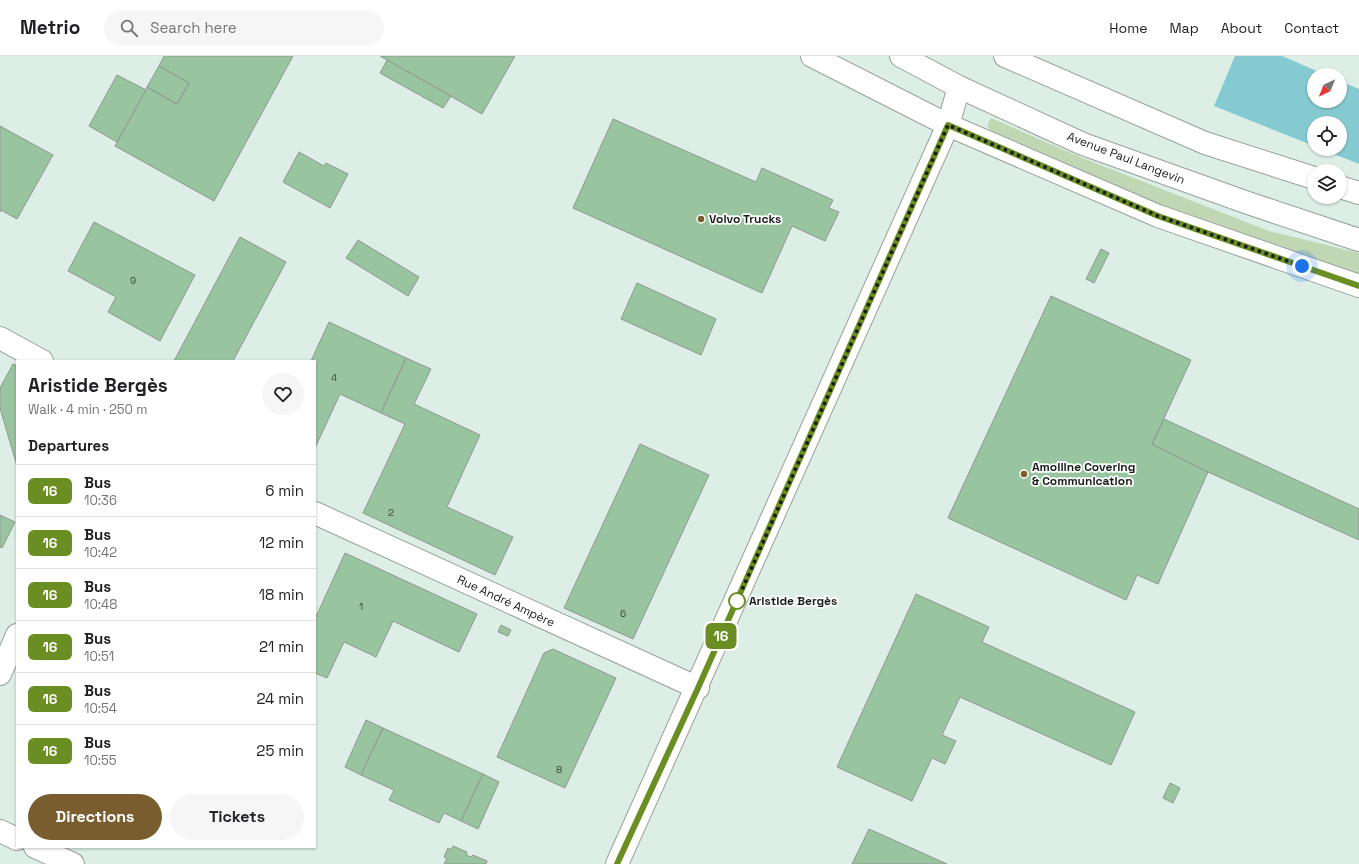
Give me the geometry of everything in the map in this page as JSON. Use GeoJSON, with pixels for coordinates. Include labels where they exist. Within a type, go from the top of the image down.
{"type":"FeatureCollection","features":[{"type":"Feature","properties":{"kind":"street"},"geometry":{"type":"LineString","coordinates":[[812,56],[948,125],[1158,216],[1359,286]]}},
{"type":"Feature","properties":{"kind":"street","name":"Avenue Paul Langevin"},"geometry":{"type":"LineString","coordinates":[[900,56],[959,87],[1083,144],[1248,203],[1359,240]]}},
{"type":"Feature","properties":{"kind":"street"},"geometry":{"type":"LineString","coordinates":[[1005,56],[1205,143],[1307,176]]}},
{"type":"Feature","properties":{"kind":"street"},"geometry":{"type":"LineString","coordinates":[[617,864],[698,688],[948,125],[959,87]]}},
{"type":"Feature","properties":{"kind":"street"},"geometry":{"type":"LineString","coordinates":[[1347,189],[1359,193]]}},
{"type":"Feature","properties":{"kind":"street"},"geometry":{"type":"LineString","coordinates":[[0,338],[40,360]]}},
{"type":"Feature","properties":{"kind":"street","name":"Rue André Ampère"},"geometry":{"type":"LineString","coordinates":[[316,513],[698,688]]}},
{"type":"Feature","properties":{"kind":"street"},"geometry":{"type":"LineString","coordinates":[[0,674],[16,637]]}},
{"type":"Feature","properties":{"kind":"street"},"geometry":{"type":"LineString","coordinates":[[0,831],[16,839]]}},
{"type":"Feature","properties":{"kind":"street"},"geometry":{"type":"LineString","coordinates":[[37,848],[73,864]]}},
{"type":"Feature","properties":{"kind":"shaded area"},"geometry":{"type":"Polygon","coordinates":[[[0,56],[1359,56],[1359,864],[0,864],[0,56]]]}},
{"type":"Feature","properties":{"kind":"green space"},"geometry":{"type":"Polygon","coordinates":[[[991,118],[1080,157],[1269,231],[1359,253],[1359,280],[1149,204],[996,136],[987,126],[991,118]]]}},
{"type":"Feature","properties":{"kind":"water"},"geometry":{"type":"Polygon","coordinates":[[[1235,56],[1282,56],[1310,68],[1307,68],[1307,108],[1347,108],[1347,84],[1359,89],[1359,164],[1339,156],[1347,156],[1347,116],[1307,116],[1307,143],[1214,106],[1235,56]]]}},
{"type":"Feature","properties":{"kind":"building"},"geometry":{"type":"Polygon","coordinates":[[[164,56],[293,56],[214,201],[115,146],[147,87],[177,104],[189,83],[159,66],[164,56]]]}},
{"type":"Feature","properties":{"kind":"building"},"geometry":{"type":"Polygon","coordinates":[[[380,56],[515,56],[482,114],[380,56]]]}},
{"type":"Feature","properties":{"kind":"building"},"geometry":{"type":"Polygon","coordinates":[[[387,60],[451,96],[443,108],[380,73],[387,60]]]}},
{"type":"Feature","properties":{"kind":"building"},"geometry":{"type":"Polygon","coordinates":[[[159,66],[189,83],[177,104],[147,87],[159,66]]]}},
{"type":"Feature","properties":{"kind":"building"},"geometry":{"type":"Polygon","coordinates":[[[117,75],[146,90],[117,142],[89,126],[117,75]]]}},
{"type":"Feature","properties":{"kind":"building"},"geometry":{"type":"Polygon","coordinates":[[[613,119],[756,182],[762,168],[833,200],[829,208],[839,212],[825,241],[792,226],[762,293],[573,208],[613,119]]]}},
{"type":"Feature","properties":{"kind":"building"},"geometry":{"type":"Polygon","coordinates":[[[0,126],[53,155],[17,219],[1,210],[0,212],[0,126]]]}},
{"type":"Feature","properties":{"kind":"building"},"geometry":{"type":"Polygon","coordinates":[[[299,152],[324,166],[326,163],[348,174],[330,208],[283,182],[299,152]]]}},
{"type":"Feature","properties":{"kind":"building"},"geometry":{"type":"Polygon","coordinates":[[[94,222],[195,275],[160,341],[108,312],[116,297],[68,271],[94,222]]]}},
{"type":"Feature","properties":{"kind":"building"},"geometry":{"type":"Polygon","coordinates":[[[240,237],[286,262],[234,360],[175,360],[240,237]]]}},
{"type":"Feature","properties":{"kind":"building"},"geometry":{"type":"Polygon","coordinates":[[[358,240],[419,277],[408,296],[346,258],[358,240]]]}},
{"type":"Feature","properties":{"kind":"building"},"geometry":{"type":"Polygon","coordinates":[[[1101,249],[1109,253],[1094,283],[1086,279],[1101,249]]]}},
{"type":"Feature","properties":{"kind":"building"},"geometry":{"type":"Polygon","coordinates":[[[637,283],[716,319],[701,355],[621,319],[637,283]]]}},
{"type":"Feature","properties":{"kind":"building"},"geometry":{"type":"Polygon","coordinates":[[[1051,296],[1191,360],[1152,444],[1208,472],[1158,584],[1137,575],[1126,600],[948,518],[1051,296]]]}},
{"type":"Feature","properties":{"kind":"building"},"geometry":{"type":"Polygon","coordinates":[[[329,322],[406,358],[381,413],[340,394],[316,446],[316,360],[311,360],[329,322]]]}},
{"type":"Feature","properties":{"kind":"building"},"geometry":{"type":"Polygon","coordinates":[[[406,358],[431,369],[414,404],[480,435],[447,507],[513,537],[495,575],[363,513],[405,424],[381,413],[406,358]]]}},
{"type":"Feature","properties":{"kind":"building"},"geometry":{"type":"Polygon","coordinates":[[[13,364],[16,366],[16,463],[0,408],[0,388],[13,364]]]}},
{"type":"Feature","properties":{"kind":"building"},"geometry":{"type":"Polygon","coordinates":[[[1164,419],[1359,509],[1359,540],[1208,472],[1152,444],[1164,419]]]}},
{"type":"Feature","properties":{"kind":"building"},"geometry":{"type":"Polygon","coordinates":[[[640,444],[709,475],[633,639],[564,608],[640,444]]]}},
{"type":"Feature","properties":{"kind":"building"},"geometry":{"type":"Polygon","coordinates":[[[0,515],[15,522],[2,548],[0,547],[0,515]]]}},
{"type":"Feature","properties":{"kind":"building"},"geometry":{"type":"Polygon","coordinates":[[[345,553],[477,614],[459,652],[393,621],[376,657],[344,642],[327,678],[316,673],[316,617],[345,553]]]}},
{"type":"Feature","properties":{"kind":"building"},"geometry":{"type":"Polygon","coordinates":[[[916,594],[989,627],[982,642],[1135,712],[1111,765],[960,697],[942,735],[956,741],[945,764],[932,758],[912,801],[837,767],[916,594]]]}},
{"type":"Feature","properties":{"kind":"building"},"geometry":{"type":"Polygon","coordinates":[[[501,625],[511,630],[508,636],[498,632],[501,625]]]}},
{"type":"Feature","properties":{"kind":"building"},"geometry":{"type":"Polygon","coordinates":[[[553,649],[616,678],[565,788],[497,757],[544,653],[553,649]]]}},
{"type":"Feature","properties":{"kind":"building"},"geometry":{"type":"Polygon","coordinates":[[[366,720],[383,728],[361,775],[345,767],[366,720]]]}},
{"type":"Feature","properties":{"kind":"building"},"geometry":{"type":"Polygon","coordinates":[[[383,728],[483,774],[461,821],[444,813],[439,823],[389,800],[394,790],[361,775],[383,728]]]}},
{"type":"Feature","properties":{"kind":"building"},"geometry":{"type":"Polygon","coordinates":[[[483,774],[499,782],[478,829],[461,821],[483,774]]]}},
{"type":"Feature","properties":{"kind":"building"},"geometry":{"type":"Polygon","coordinates":[[[1170,783],[1180,788],[1173,803],[1163,798],[1170,783]]]}},
{"type":"Feature","properties":{"kind":"building"},"geometry":{"type":"Polygon","coordinates":[[[869,829],[947,864],[852,864],[869,829]]]}},
{"type":"Feature","properties":{"kind":"building"},"geometry":{"type":"Polygon","coordinates":[[[453,846],[467,852],[466,855],[471,857],[473,855],[487,861],[486,864],[444,864],[447,858],[444,857],[448,848],[451,850],[453,846]]]}},
{"type":"Feature","properties":{"kind":"bus line","name":"16"},"geometry":{"type":"LineString","coordinates":[[617,864],[698,688],[948,125],[1158,216],[1359,286]]}},
{"type":"Feature","properties":{"kind":"place","name":"Volvo Trucks"},"geometry":{"type":"Point","coordinates":[701,219]}},
{"type":"Feature","properties":{"kind":"place","name":"Amolline Covering & Communication"},"geometry":{"type":"Point","coordinates":[1024,474]}},
{"type":"Feature","properties":{"kind":"place","name":"Aristide Bergès"},"geometry":{"type":"Point","coordinates":[737,601]}},
{"type":"Feature","properties":{"kind":"route"},"geometry":{"type":"LineString","coordinates":[[737,601],[948,125],[1158,216],[1302,266]]}}]}
